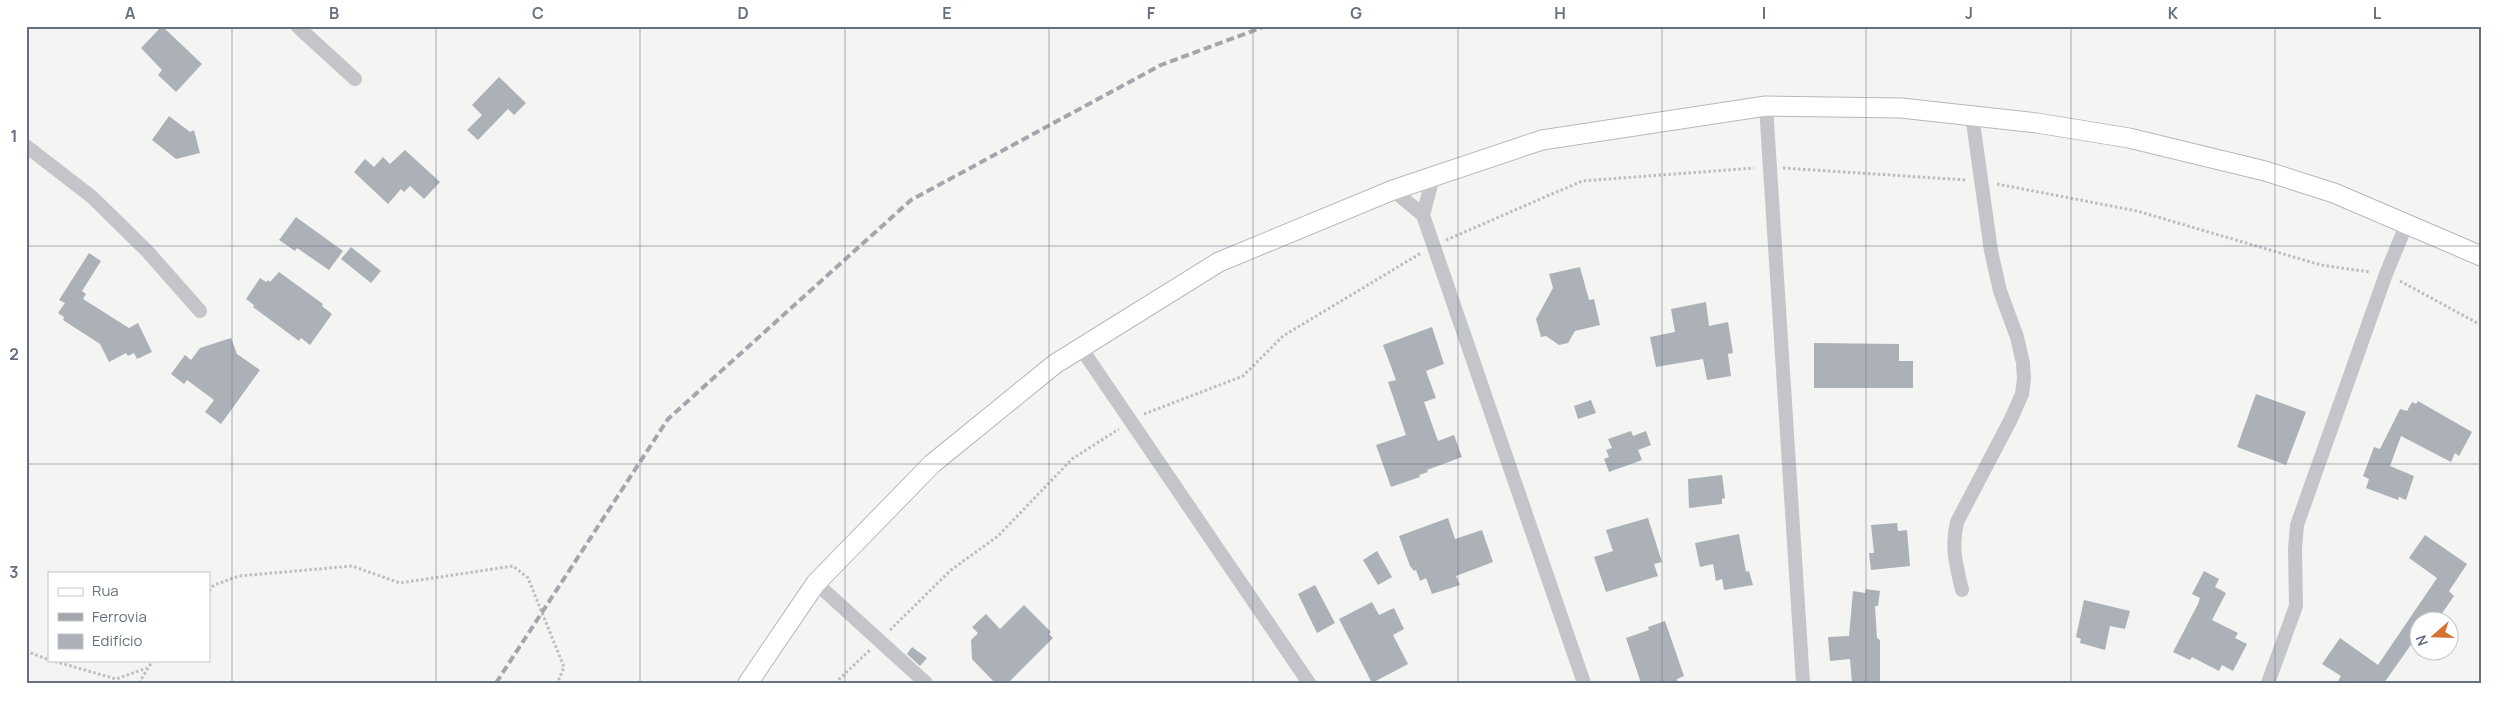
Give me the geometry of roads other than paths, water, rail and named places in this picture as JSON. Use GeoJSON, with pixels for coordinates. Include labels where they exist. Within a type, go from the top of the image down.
{"type":"FeatureCollection","features":[{"type":"Feature","properties":{"kind":"street"},"geometry":{"type":"LineString","coordinates":[[297,26],[355,79]]}},
{"type":"Feature","properties":{"kind":"street"},"geometry":{"type":"LineString","coordinates":[[1766,106],[1804,683]]}},
{"type":"Feature","properties":{"kind":"street"},"geometry":{"type":"LineString","coordinates":[[748,683],[816,583],[932,464],[1055,364],[1218,262],[1393,190],[1542,140],[1766,106],[1901,108],[1972,115],[2130,138],[2265,171],[2334,193],[2481,256]]}},
{"type":"Feature","properties":{"kind":"street"},"geometry":{"type":"LineString","coordinates":[[1962,590],[1954,557],[1953,540],[1957,522],[2012,419],[2022,394],[2024,379],[2023,362],[2017,337],[2000,291],[1991,251],[1972,115]]}},
{"type":"Feature","properties":{"kind":"street"},"geometry":{"type":"LineString","coordinates":[[26,146],[92,197],[148,252],[200,311]]}},
{"type":"Feature","properties":{"kind":"street"},"geometry":{"type":"LineString","coordinates":[[1422,215],[1433,177]]}},
{"type":"Feature","properties":{"kind":"street"},"geometry":{"type":"LineString","coordinates":[[1393,190],[1422,215],[1584,683]]}},
{"type":"Feature","properties":{"kind":"street"},"geometry":{"type":"LineString","coordinates":[[2268,683],[2296,606],[2295,549],[2297,525],[2386,274],[2407,223]]}},
{"type":"Feature","properties":{"kind":"street"},"geometry":{"type":"LineString","coordinates":[[1081,348],[1309,683]]}},
{"type":"Feature","properties":{"kind":"street"},"geometry":{"type":"LineString","coordinates":[[816,583],[926,683]]}},
{"type":"Feature","properties":{"kind":"railway"},"geometry":{"type":"LineString","coordinates":[[496,683],[668,419],[911,200],[1161,65],[1266,26]]}},
{"type":"Feature","properties":{"kind":"railway"},"geometry":{"type":"LineString","coordinates":[[2476,26],[2481,28]]}}]}
